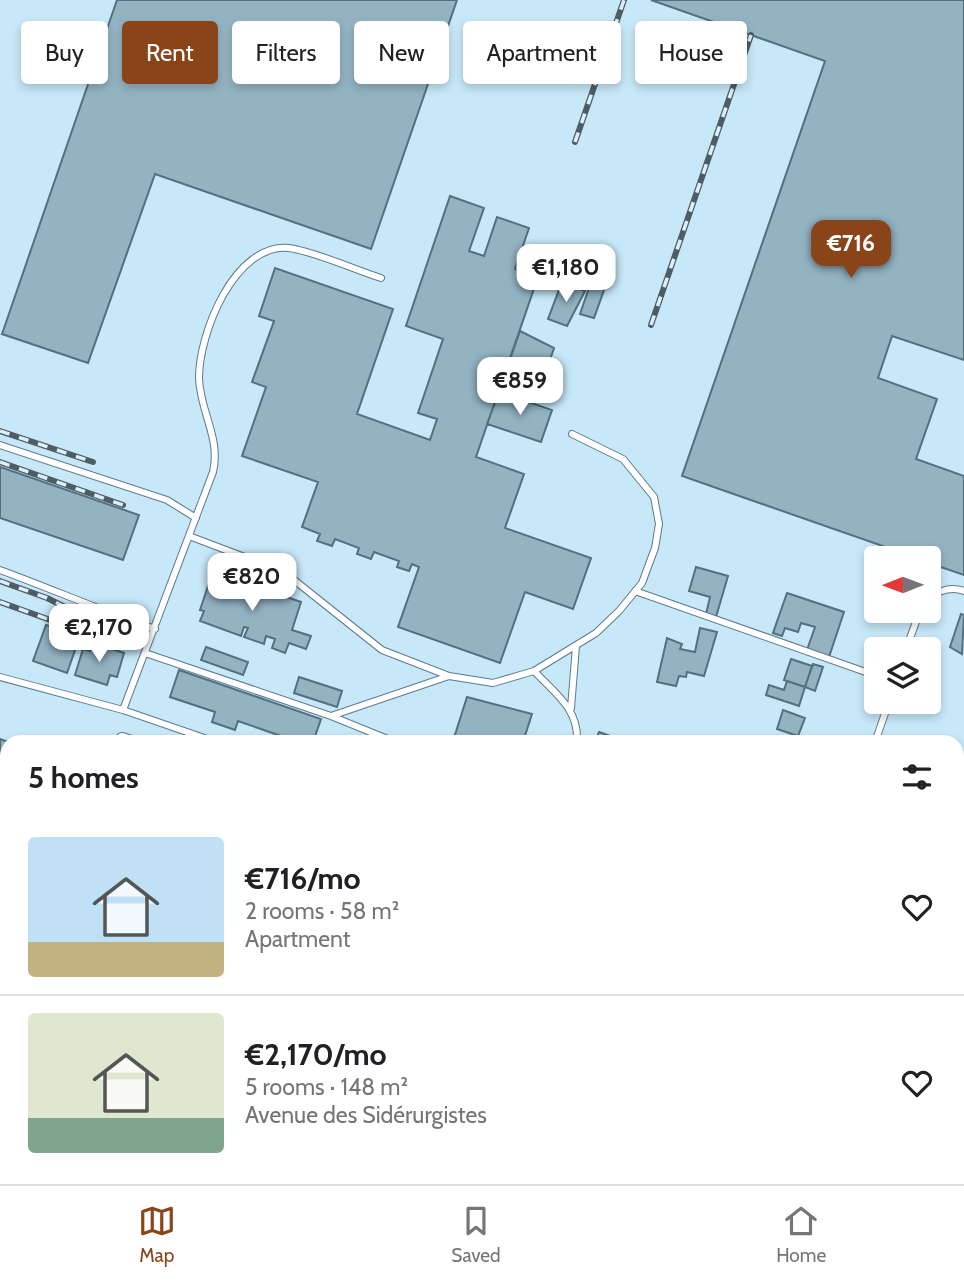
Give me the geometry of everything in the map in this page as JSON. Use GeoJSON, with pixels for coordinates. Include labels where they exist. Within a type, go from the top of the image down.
{"type":"FeatureCollection","features":[{"type":"Feature","properties":{"kind":"lane"},"geometry":{"type":"LineString","coordinates":[[123,710],[196,518],[217,454],[215,437],[202,407],[199,377],[204,351],[231,278],[260,254],[288,248],[381,278]]}},
{"type":"Feature","properties":{"kind":"lane"},"geometry":{"type":"LineString","coordinates":[[189,536],[284,572],[382,650],[449,676],[493,683],[534,671],[596,633],[642,583],[655,548],[659,524],[654,497],[623,459],[572,434]]}},
{"type":"Feature","properties":{"kind":"lane"},"geometry":{"type":"LineString","coordinates":[[0,445],[167,500],[196,518]]}},
{"type":"Feature","properties":{"kind":"lane"},"geometry":{"type":"LineString","coordinates":[[0,570],[54,589],[83,605],[155,629]]}},
{"type":"Feature","properties":{"kind":"lane"},"geometry":{"type":"LineString","coordinates":[[942,590],[956,587],[964,590]]}},
{"type":"Feature","properties":{"kind":"lane"},"geometry":{"type":"LineString","coordinates":[[635,591],[864,671]]}},
{"type":"Feature","properties":{"kind":"lane"},"geometry":{"type":"LineString","coordinates":[[576,646],[572,708],[578,735]]}},
{"type":"Feature","properties":{"kind":"lane"},"geometry":{"type":"LineString","coordinates":[[145,653],[331,716],[378,735]]}},
{"type":"Feature","properties":{"kind":"lane"},"geometry":{"type":"LineString","coordinates":[[534,671],[572,708]]}},
{"type":"Feature","properties":{"kind":"lane"},"geometry":{"type":"LineString","coordinates":[[331,716],[449,676]]}},
{"type":"Feature","properties":{"kind":"lane"},"geometry":{"type":"LineString","coordinates":[[0,677],[123,710],[196,735]]}},
{"type":"Feature","properties":{"kind":"lane"},"geometry":{"type":"LineString","coordinates":[[877,735],[885,714]]}},
{"type":"Feature","properties":{"kind":"shaded area"},"geometry":{"type":"Polygon","coordinates":[[[0,0],[964,0],[964,735],[0,735],[0,0]]]}},
{"type":"Feature","properties":{"kind":"building"},"geometry":{"type":"Polygon","coordinates":[[[117,0],[457,0],[449,23],[449,21],[354,21],[354,84],[428,84],[371,249],[155,174],[88,363],[2,334],[88,84],[108,84],[108,26],[117,0]]]}},
{"type":"Feature","properties":{"kind":"building"},"geometry":{"type":"Polygon","coordinates":[[[651,0],[964,0],[964,360],[892,336],[878,378],[937,399],[916,459],[964,476],[964,575],[942,567],[942,546],[883,546],[682,476],[825,61],[747,34],[747,21],[711,21],[651,0]]]}},
{"type":"Feature","properties":{"kind":"building"},"geometry":{"type":"Polygon","coordinates":[[[450,196],[484,208],[469,251],[484,256],[497,217],[529,228],[515,269],[538,277],[476,457],[524,474],[505,528],[591,558],[573,609],[525,592],[500,663],[398,627],[419,567],[412,564],[409,571],[397,567],[399,561],[374,552],[371,559],[357,554],[359,548],[335,539],[332,546],[317,541],[320,534],[302,527],[318,482],[242,456],[266,387],[252,382],[274,321],[259,316],[275,268],[393,309],[357,414],[430,440],[437,419],[418,413],[443,339],[406,326],[450,196]]]}},
{"type":"Feature","properties":{"kind":"building"},"geometry":{"type":"Polygon","coordinates":[[[562,282],[585,291],[567,326],[548,319],[562,282]]]}},
{"type":"Feature","properties":{"kind":"building"},"geometry":{"type":"Polygon","coordinates":[[[590,285],[604,290],[594,318],[580,314],[590,285]]]}},
{"type":"Feature","properties":{"kind":"building"},"geometry":{"type":"Polygon","coordinates":[[[520,331],[554,348],[549,363],[560,367],[553,385],[542,382],[537,397],[500,388],[520,331]]]}},
{"type":"Feature","properties":{"kind":"building"},"geometry":{"type":"Polygon","coordinates":[[[499,392],[552,410],[541,442],[487,424],[499,392]]]}},
{"type":"Feature","properties":{"kind":"building"},"geometry":{"type":"Polygon","coordinates":[[[0,467],[139,515],[123,560],[0,518],[0,467]]]}},
{"type":"Feature","properties":{"kind":"building"},"geometry":{"type":"Polygon","coordinates":[[[696,567],[728,576],[716,617],[706,614],[710,597],[689,591],[696,567]]]}},
{"type":"Feature","properties":{"kind":"building"},"geometry":{"type":"Polygon","coordinates":[[[220,574],[301,602],[292,630],[311,636],[306,649],[289,643],[285,653],[272,648],[275,639],[266,636],[264,644],[244,637],[248,628],[244,627],[241,636],[200,621],[204,611],[200,610],[211,577],[218,580],[220,574]]]}},
{"type":"Feature","properties":{"kind":"building"},"geometry":{"type":"Polygon","coordinates":[[[787,593],[844,612],[829,657],[807,650],[815,627],[801,623],[798,632],[785,628],[782,636],[773,633],[787,593]]]}},
{"type":"Feature","properties":{"kind":"building"},"geometry":{"type":"Polygon","coordinates":[[[961,614],[964,615],[962,654],[950,647],[961,614]]]}},
{"type":"Feature","properties":{"kind":"building"},"geometry":{"type":"Polygon","coordinates":[[[46,625],[80,636],[67,673],[33,661],[46,625]]]}},
{"type":"Feature","properties":{"kind":"building"},"geometry":{"type":"Polygon","coordinates":[[[700,628],[717,632],[704,676],[687,672],[686,677],[679,676],[676,686],[657,682],[667,638],[682,644],[680,649],[695,652],[700,628]]]}},
{"type":"Feature","properties":{"kind":"building"},"geometry":{"type":"Polygon","coordinates":[[[93,643],[124,653],[117,677],[110,675],[107,685],[75,675],[83,649],[90,651],[93,643]]]}},
{"type":"Feature","properties":{"kind":"building"},"geometry":{"type":"Polygon","coordinates":[[[206,647],[248,662],[243,675],[201,660],[206,647]]]}},
{"type":"Feature","properties":{"kind":"building"},"geometry":{"type":"Polygon","coordinates":[[[791,659],[812,666],[805,687],[784,680],[791,659]]]}},
{"type":"Feature","properties":{"kind":"building"},"geometry":{"type":"Polygon","coordinates":[[[813,664],[823,667],[815,691],[805,687],[813,664]]]}},
{"type":"Feature","properties":{"kind":"building"},"geometry":{"type":"Polygon","coordinates":[[[179,670],[321,719],[315,735],[278,735],[238,721],[235,730],[212,722],[215,712],[170,697],[179,670]]]}},
{"type":"Feature","properties":{"kind":"building"},"geometry":{"type":"Polygon","coordinates":[[[299,677],[342,691],[337,707],[294,693],[299,677]]]}},
{"type":"Feature","properties":{"kind":"building"},"geometry":{"type":"Polygon","coordinates":[[[787,681],[805,687],[799,706],[766,695],[769,685],[784,690],[787,681]]]}},
{"type":"Feature","properties":{"kind":"building"},"geometry":{"type":"Polygon","coordinates":[[[467,697],[532,714],[525,735],[455,735],[467,697]]]}},
{"type":"Feature","properties":{"kind":"building"},"geometry":{"type":"Polygon","coordinates":[[[783,710],[805,718],[798,735],[777,729],[783,710]]]}},
{"type":"Feature","properties":{"kind":"railway"},"geometry":{"type":"LineString","coordinates":[[575,142],[624,0]]}},
{"type":"Feature","properties":{"kind":"railway"},"geometry":{"type":"LineString","coordinates":[[651,325],[751,35]]}},
{"type":"Feature","properties":{"kind":"railway"},"geometry":{"type":"LineString","coordinates":[[0,431],[93,462]]}},
{"type":"Feature","properties":{"kind":"railway"},"geometry":{"type":"LineString","coordinates":[[0,462],[123,505]]}},
{"type":"Feature","properties":{"kind":"railway"},"geometry":{"type":"LineString","coordinates":[[0,581],[47,598],[93,621]]}},
{"type":"Feature","properties":{"kind":"railway"},"geometry":{"type":"LineString","coordinates":[[0,602],[98,637]]}}]}
